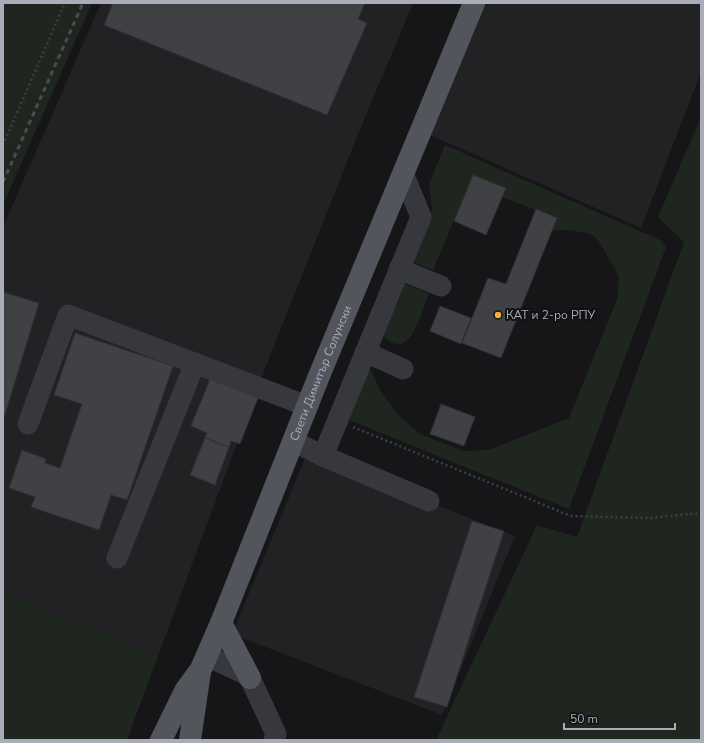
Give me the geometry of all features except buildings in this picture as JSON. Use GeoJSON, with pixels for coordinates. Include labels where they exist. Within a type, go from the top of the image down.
{"type":"FeatureCollection","features":[{"type":"Feature","properties":{"kind":"main road","name":"Свети Димитър Солунски"},"geometry":{"type":"LineString","coordinates":[[161,740],[185,691],[204,664],[293,440],[474,3]]}},
{"type":"Feature","properties":{"kind":"main road"},"geometry":{"type":"LineString","coordinates":[[221,623],[254,685]]}},
{"type":"Feature","properties":{"kind":"main road"},"geometry":{"type":"LineString","coordinates":[[190,740],[204,664]]}},
{"type":"Feature","properties":{"kind":"lane"},"geometry":{"type":"LineString","coordinates":[[323,456],[421,217],[403,173]]}},
{"type":"Feature","properties":{"kind":"lane"},"geometry":{"type":"LineString","coordinates":[[399,269],[441,286]]}},
{"type":"Feature","properties":{"kind":"lane"},"geometry":{"type":"LineString","coordinates":[[28,424],[68,315],[307,406]]}},
{"type":"Feature","properties":{"kind":"lane"},"geometry":{"type":"LineString","coordinates":[[365,352],[404,369]]}},
{"type":"Feature","properties":{"kind":"lane"},"geometry":{"type":"LineString","coordinates":[[117,558],[196,363]]}},
{"type":"Feature","properties":{"kind":"lane"},"geometry":{"type":"LineString","coordinates":[[293,440],[323,456],[429,501]]}},
{"type":"Feature","properties":{"kind":"lane"},"geometry":{"type":"LineString","coordinates":[[204,664],[243,673],[254,685],[277,738]]}},
{"type":"Feature","properties":{"kind":"path"},"geometry":{"type":"LineString","coordinates":[[3,145],[65,3]]}},
{"type":"Feature","properties":{"kind":"path"},"geometry":{"type":"LineString","coordinates":[[337,421],[571,516],[651,518],[701,513]]}},
{"type":"Feature","properties":{"kind":"shaded area"},"geometry":{"type":"Polygon","coordinates":[[[3,3],[92,3],[3,205],[3,3]]]}},
{"type":"Feature","properties":{"kind":"shaded area"},"geometry":{"type":"Polygon","coordinates":[[[101,3],[413,3],[354,144],[259,384],[158,656],[3,593],[3,227],[101,3]]]}},
{"type":"Feature","properties":{"kind":"shaded area"},"geometry":{"type":"Polygon","coordinates":[[[485,3],[701,3],[701,72],[641,228],[430,135],[485,3]]]}},
{"type":"Feature","properties":{"kind":"shaded area"},"geometry":{"type":"Polygon","coordinates":[[[701,117],[701,740],[436,740],[537,525],[577,537],[684,242],[658,217],[701,117]]]}},
{"type":"Feature","properties":{"kind":"shaded area"},"geometry":{"type":"Polygon","coordinates":[[[445,145],[660,240],[666,247],[569,509],[349,420],[367,369],[372,372],[380,390],[399,416],[420,434],[463,451],[489,450],[569,418],[617,299],[619,276],[598,240],[591,234],[568,230],[552,231],[557,218],[502,197],[506,188],[473,175],[433,270],[414,262],[432,209],[429,184],[445,145]]]}},
{"type":"Feature","properties":{"kind":"shaded area"},"geometry":{"type":"Polygon","coordinates":[[[405,284],[429,293],[411,336],[404,342],[396,344],[387,340],[376,328],[396,307],[405,284]]]}},
{"type":"Feature","properties":{"kind":"shaded area"},"geometry":{"type":"Polygon","coordinates":[[[307,454],[515,536],[442,715],[232,634],[307,454]]]}},
{"type":"Feature","properties":{"kind":"shaded area"},"geometry":{"type":"Polygon","coordinates":[[[3,593],[158,656],[127,740],[3,740],[3,593]]]}},
{"type":"Feature","properties":{"kind":"railway"},"geometry":{"type":"LineString","coordinates":[[3,182],[83,3]]}},
{"type":"Feature","properties":{"kind":"place","name":"КАТ и 2-ро РПУ"},"geometry":{"type":"Point","coordinates":[498,315]}}]}
